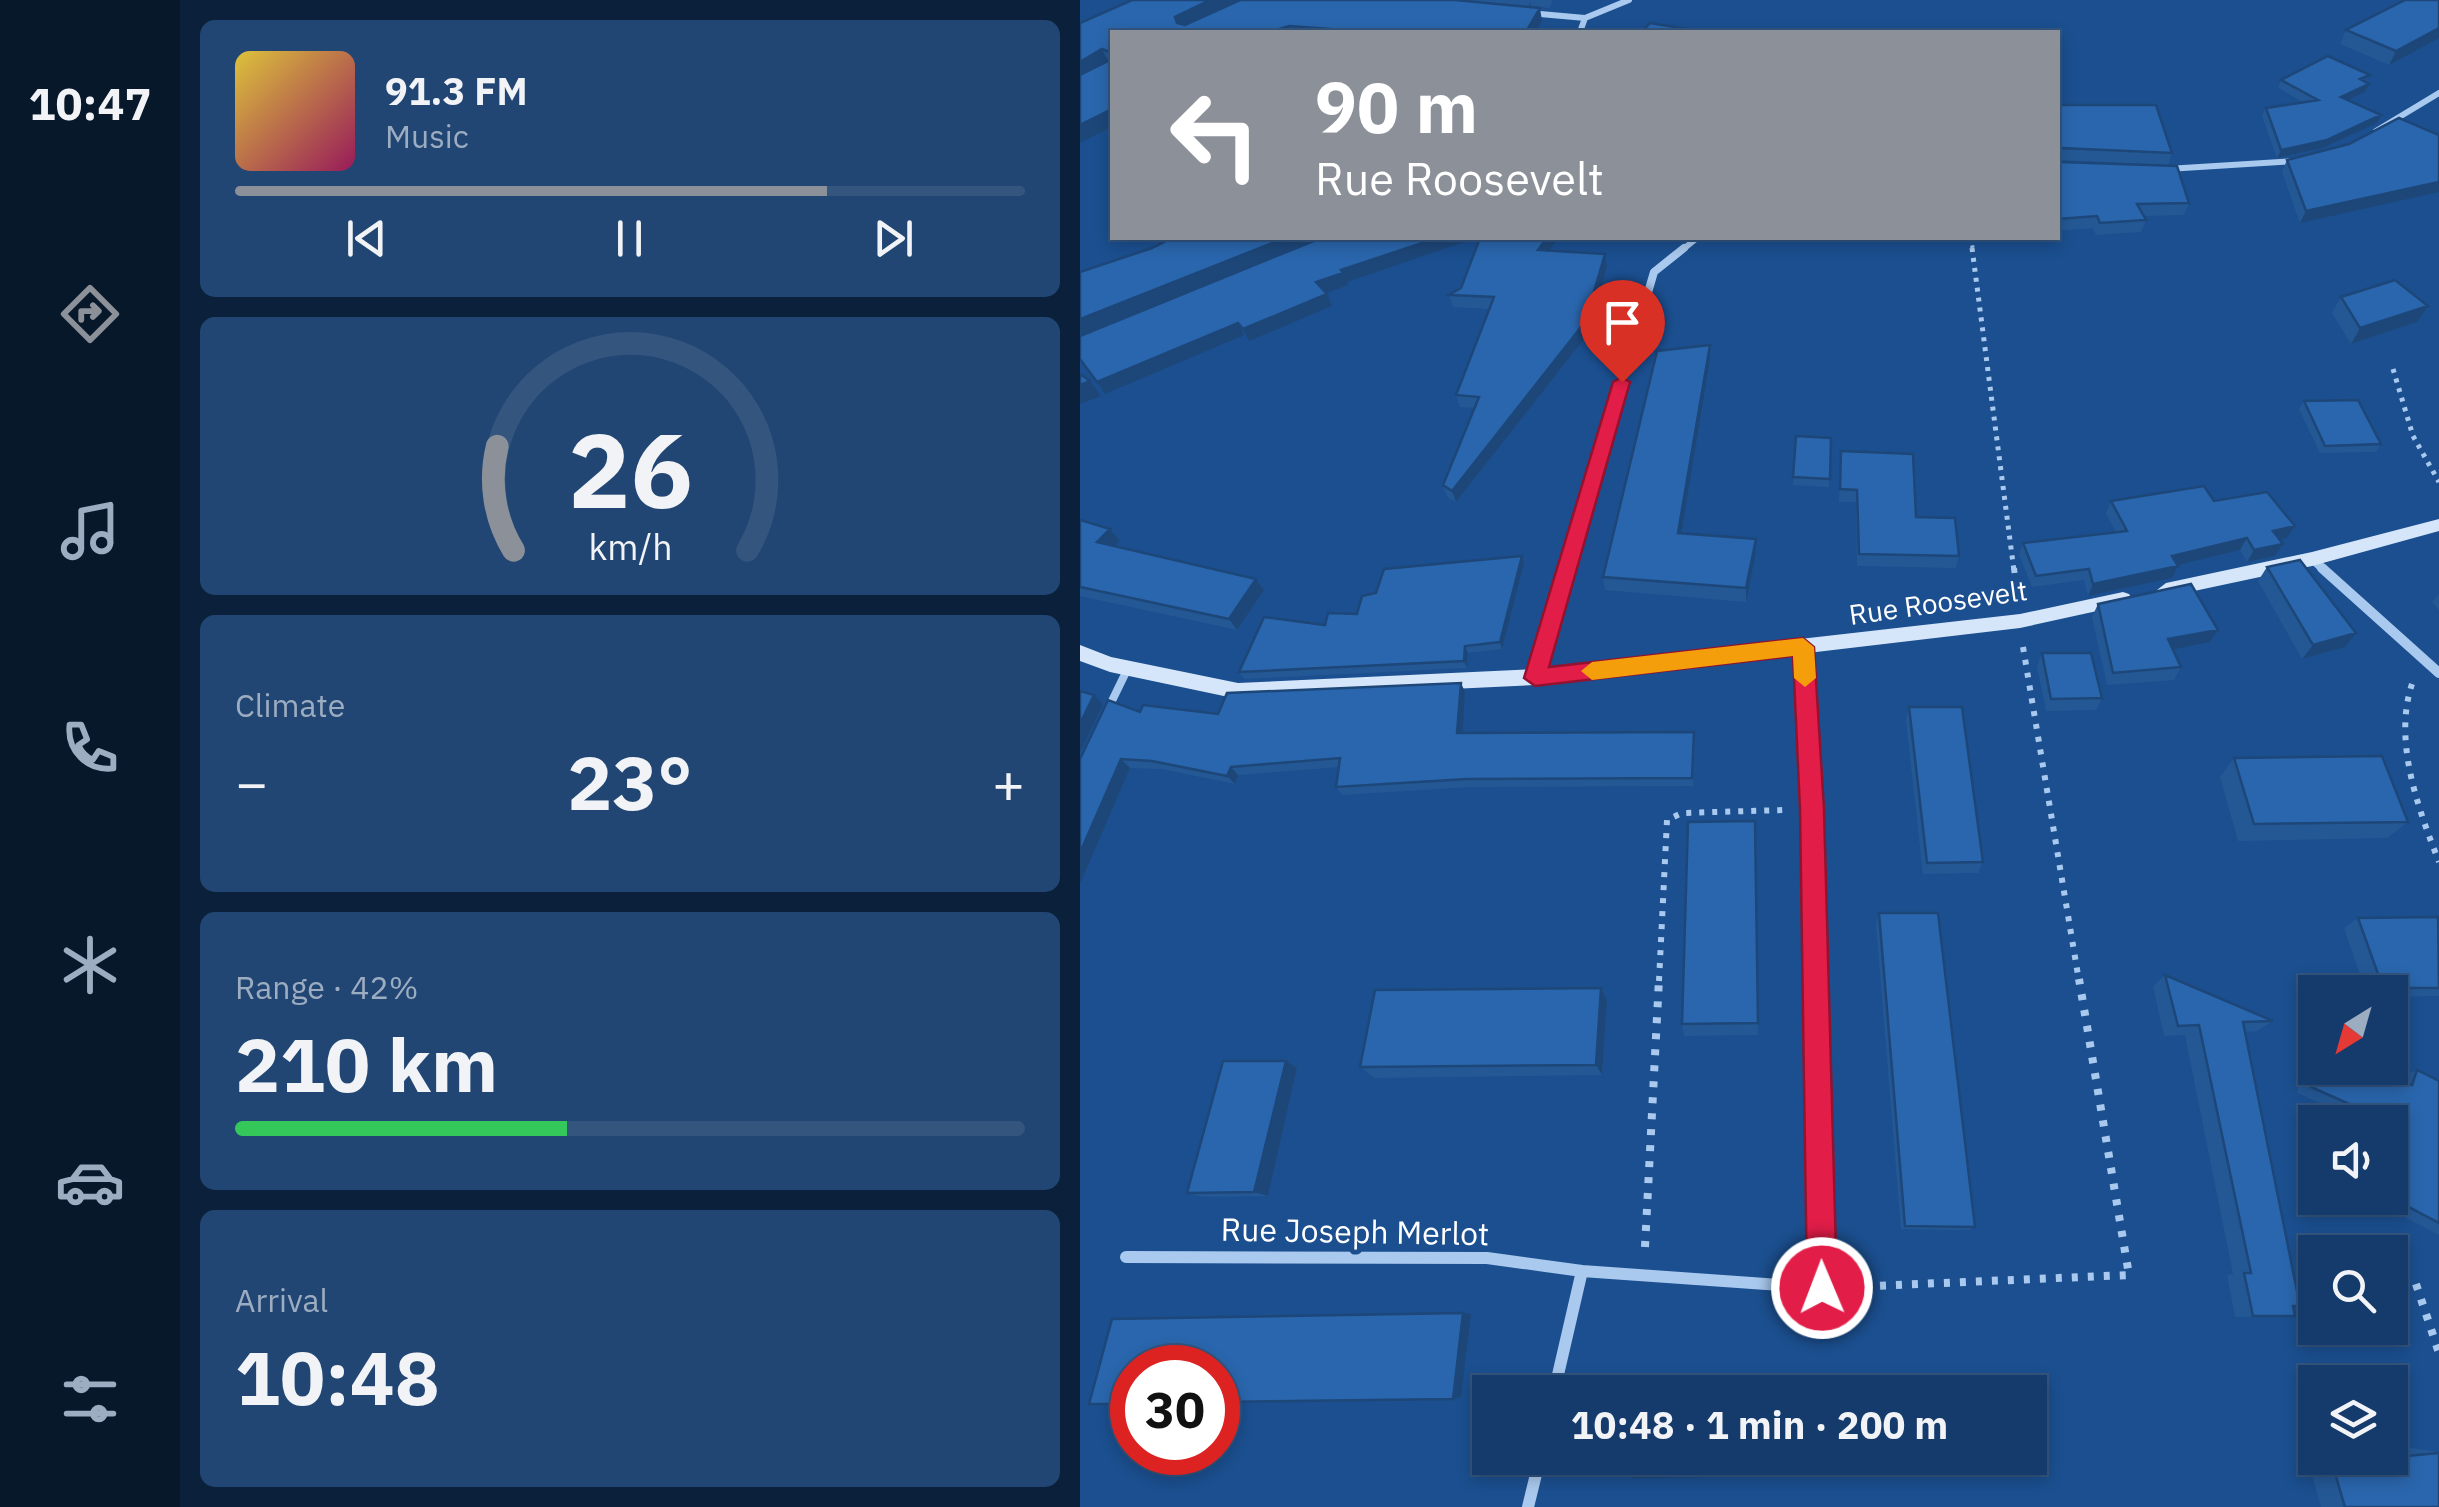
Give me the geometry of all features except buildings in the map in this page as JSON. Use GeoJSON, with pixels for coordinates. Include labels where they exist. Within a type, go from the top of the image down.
{"type":"FeatureCollection","features":[{"type":"Feature","properties":{"kind":"main road","name":"Rue Roosevelt"},"geometry":{"type":"LineString","coordinates":[[1080,654],[1238,691],[1535,678],[2020,620],[2312,559],[2439,525]]}},
{"type":"Feature","properties":{"kind":"street"},"geometry":{"type":"LineString","coordinates":[[1512,12],[1584,18],[1629,0]]}},
{"type":"Feature","properties":{"kind":"street"},"geometry":{"type":"LineString","coordinates":[[1581,30],[1584,18]]}},
{"type":"Feature","properties":{"kind":"street"},"geometry":{"type":"LineString","coordinates":[[2374,132],[2439,92]]}},
{"type":"Feature","properties":{"kind":"street"},"geometry":{"type":"LineString","coordinates":[[2148,169],[2220,169],[2286,164],[2304,158]]}},
{"type":"Feature","properties":{"kind":"street"},"geometry":{"type":"LineString","coordinates":[[1535,678],[1654,272],[1694,240]]}},
{"type":"Feature","properties":{"kind":"street"},"geometry":{"type":"LineString","coordinates":[[2312,559],[2439,673]]}},
{"type":"Feature","properties":{"kind":"street"},"geometry":{"type":"LineString","coordinates":[[1803,647],[1812,809],[1822,1288]]}},
{"type":"Feature","properties":{"kind":"street","name":"Rue Joseph Merlot"},"geometry":{"type":"LineString","coordinates":[[1126,1257],[1487,1258],[1644,1278],[1822,1288]]}},
{"type":"Feature","properties":{"kind":"street"},"geometry":{"type":"LineString","coordinates":[[1558,1375],[1582,1271]]}},
{"type":"Feature","properties":{"kind":"street"},"geometry":{"type":"LineString","coordinates":[[1528,1507],[1536,1475]]}},
{"type":"Feature","properties":{"kind":"lane"},"geometry":{"type":"LineString","coordinates":[[1104,719],[1128,668]]}},
{"type":"Feature","properties":{"kind":"path"},"geometry":{"type":"LineString","coordinates":[[1822,1288],[2129,1274],[2020,620],[1971,240]]}},
{"type":"Feature","properties":{"kind":"path"},"geometry":{"type":"LineString","coordinates":[[2393,369],[2414,436],[2439,482]]}},
{"type":"Feature","properties":{"kind":"path"},"geometry":{"type":"LineString","coordinates":[[2424,660],[2408,691],[2405,738],[2430,842],[2439,862]]}},
{"type":"Feature","properties":{"kind":"path"},"geometry":{"type":"LineString","coordinates":[[1644,1278],[1667,820],[1682,813],[1812,809]]}},
{"type":"Feature","properties":{"kind":"path"},"geometry":{"type":"LineString","coordinates":[[2416,1284],[2439,1353]]}},
{"type":"Feature","properties":{"kind":"slow traffic"},"geometry":{"type":"LineString","coordinates":[[1592,671],[1803,647],[1805,678]]}},
{"type":"Feature","properties":{"kind":"route"},"geometry":{"type":"LineString","coordinates":[[1622,382],[1535,678],[1803,647],[1812,809],[1822,1288]]}}]}
